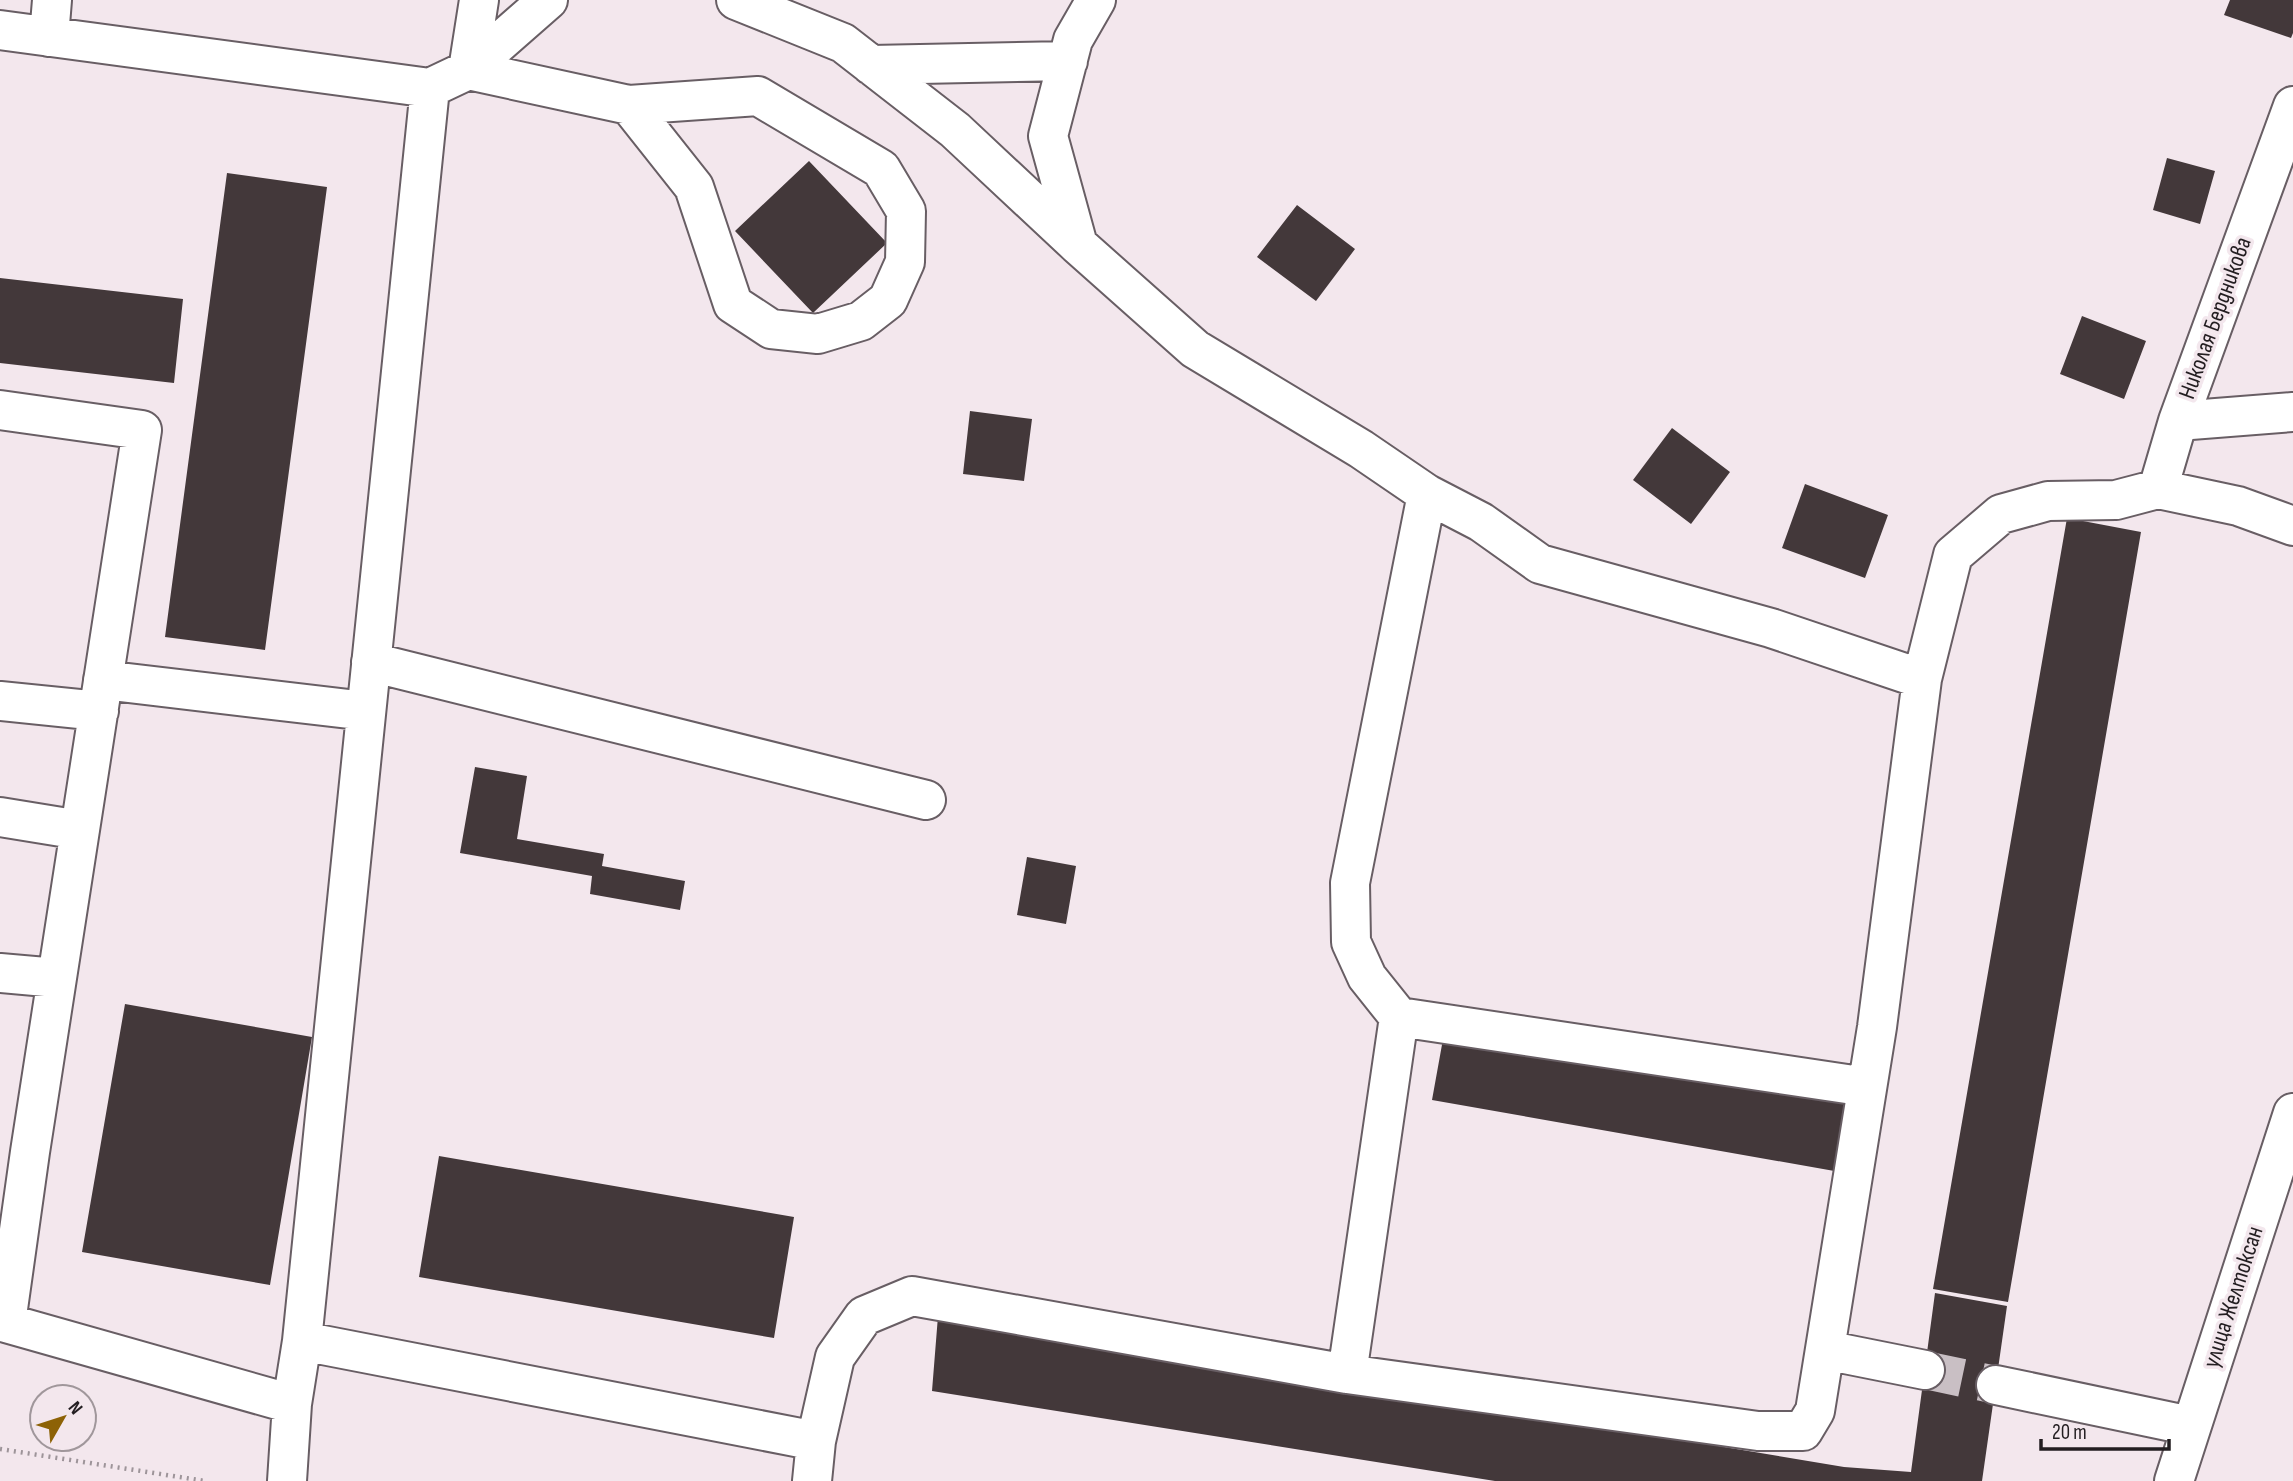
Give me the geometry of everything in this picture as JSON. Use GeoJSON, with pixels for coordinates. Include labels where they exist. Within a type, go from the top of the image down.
{"type":"FeatureCollection","features":[{"type":"Feature","properties":{"kind":"street"},"geometry":{"type":"LineString","coordinates":[[468,70],[478,0]]}},
{"type":"Feature","properties":{"kind":"street"},"geometry":{"type":"LineString","coordinates":[[0,30],[50,18],[430,88],[468,70],[548,0]]}},
{"type":"Feature","properties":{"kind":"street"},"geometry":{"type":"LineString","coordinates":[[736,0],[843,43],[955,130],[1195,349],[1361,449],[1427,494],[1481,522],[1539,564],[1771,628],[1922,678]]}},
{"type":"Feature","properties":{"kind":"street"},"geometry":{"type":"LineString","coordinates":[[1079,245],[1048,136],[1073,40],[1096,0]]}},
{"type":"Feature","properties":{"kind":"street"},"geometry":{"type":"LineString","coordinates":[[871,65],[1068,61]]}},
{"type":"Feature","properties":{"kind":"street"},"geometry":{"type":"LineString","coordinates":[[468,70],[629,105],[758,96],[881,169],[905,211],[905,262],[888,300],[861,321],[818,334],[771,329],[733,304],[694,187],[629,105]]}},
{"type":"Feature","properties":{"kind":"street"},"geometry":{"type":"LineString","coordinates":[[287,1481],[292,1404],[302,1341],[430,88]]}},
{"type":"Feature","properties":{"kind":"street","name":"Николая Бердникова"},"geometry":{"type":"LineString","coordinates":[[2293,106],[2178,421],[2293,412]]}},
{"type":"Feature","properties":{"kind":"street"},"geometry":{"type":"LineString","coordinates":[[0,410],[142,430],[57,978],[15,1149],[3,1322],[292,1404]]}},
{"type":"Feature","properties":{"kind":"street"},"geometry":{"type":"LineString","coordinates":[[2158,489],[2178,421]]}},
{"type":"Feature","properties":{"kind":"street"},"geometry":{"type":"LineString","coordinates":[[812,1481],[816,1441],[835,1357],[864,1316],[912,1296],[1346,1374],[1758,1431],[1802,1431],[1815,1411],[1877,1027],[1922,678],[1953,555],[2001,514],[2048,501],[2116,500],[2158,489],[2238,506],[2293,526]]}},
{"type":"Feature","properties":{"kind":"street"},"geometry":{"type":"LineString","coordinates":[[1427,494],[1350,883],[1352,942],[1367,978],[1399,1017],[1867,1087]]}},
{"type":"Feature","properties":{"kind":"street"},"geometry":{"type":"LineString","coordinates":[[372,662],[926,800]]}},
{"type":"Feature","properties":{"kind":"street"},"geometry":{"type":"LineString","coordinates":[[0,701],[101,695],[366,711]]}},
{"type":"Feature","properties":{"kind":"street"},"geometry":{"type":"LineString","coordinates":[[0,817],[80,830]]}},
{"type":"Feature","properties":{"kind":"street"},"geometry":{"type":"LineString","coordinates":[[0,973],[57,978]]}},
{"type":"Feature","properties":{"kind":"street"},"geometry":{"type":"LineString","coordinates":[[1346,1374],[1399,1017]]}},
{"type":"Feature","properties":{"kind":"street","name":"улица Желтоксан"},"geometry":{"type":"LineString","coordinates":[[2174,1481],[2293,1113]]}},
{"type":"Feature","properties":{"kind":"street"},"geometry":{"type":"LineString","coordinates":[[302,1341],[816,1441]]}},
{"type":"Feature","properties":{"kind":"street"},"geometry":{"type":"LineString","coordinates":[[1825,1350],[1925,1370]]}},
{"type":"Feature","properties":{"kind":"street"},"geometry":{"type":"LineString","coordinates":[[1996,1385],[2191,1426]]}},
{"type":"Feature","properties":{"kind":"path"},"geometry":{"type":"LineString","coordinates":[[0,1449],[205,1481]]}},
{"type":"Feature","properties":{"kind":"building"},"geometry":{"type":"Polygon","coordinates":[[[2230,0],[2293,0],[2291,38],[2224,15],[2230,0]]]}},
{"type":"Feature","properties":{"kind":"building"},"geometry":{"type":"Polygon","coordinates":[[[2167,158],[2215,171],[2200,224],[2153,210],[2167,158]]]}},
{"type":"Feature","properties":{"kind":"building"},"geometry":{"type":"Polygon","coordinates":[[[809,161],[887,243],[813,313],[735,231],[809,161]]]}},
{"type":"Feature","properties":{"kind":"building"},"geometry":{"type":"Polygon","coordinates":[[[227,173],[327,187],[265,650],[165,637],[227,173]]]}},
{"type":"Feature","properties":{"kind":"building"},"geometry":{"type":"Polygon","coordinates":[[[1297,205],[1355,249],[1316,301],[1257,257],[1297,205]]]}},
{"type":"Feature","properties":{"kind":"building"},"geometry":{"type":"Polygon","coordinates":[[[0,278],[183,299],[174,383],[0,363],[0,278]]]}},
{"type":"Feature","properties":{"kind":"building"},"geometry":{"type":"Polygon","coordinates":[[[2082,316],[2146,341],[2124,399],[2060,374],[2082,316]]]}},
{"type":"Feature","properties":{"kind":"building"},"geometry":{"type":"Polygon","coordinates":[[[970,411],[1032,419],[1024,481],[963,474],[970,411]]]}},
{"type":"Feature","properties":{"kind":"building"},"geometry":{"type":"Polygon","coordinates":[[[1672,428],[1730,472],[1691,524],[1633,480],[1672,428]]]}},
{"type":"Feature","properties":{"kind":"building"},"geometry":{"type":"Polygon","coordinates":[[[1805,484],[1888,515],[1865,578],[1782,548],[1805,484]]]}},
{"type":"Feature","properties":{"kind":"building"},"geometry":{"type":"Polygon","coordinates":[[[2067,518],[2141,532],[2008,1302],[1933,1289],[2067,518]]]}},
{"type":"Feature","properties":{"kind":"building"},"geometry":{"type":"Polygon","coordinates":[[[475,767],[527,776],[517,839],[604,854],[602,866],[685,881],[680,910],[590,894],[592,876],[460,853],[475,767]]]}},
{"type":"Feature","properties":{"kind":"building"},"geometry":{"type":"Polygon","coordinates":[[[1027,857],[1076,866],[1066,924],[1017,915],[1027,857]]]}},
{"type":"Feature","properties":{"kind":"building"},"geometry":{"type":"Polygon","coordinates":[[[125,1004],[312,1037],[270,1285],[82,1252],[125,1004]]]}},
{"type":"Feature","properties":{"kind":"building"},"geometry":{"type":"Polygon","coordinates":[[[1445,1028],[1852,1100],[1840,1172],[1432,1100],[1445,1028]]]}},
{"type":"Feature","properties":{"kind":"building"},"geometry":{"type":"Polygon","coordinates":[[[439,1156],[794,1217],[774,1338],[419,1277],[439,1156]]]}},
{"type":"Feature","properties":{"kind":"building"},"geometry":{"type":"Polygon","coordinates":[[[1935,1293],[2007,1306],[1982,1481],[1495,1481],[932,1391],[938,1316],[1844,1467],[1911,1472],[1935,1293]]]}},
{"type":"Feature","properties":{"kind":"tunnel"},"geometry":{"type":"LineString","coordinates":[[1925,1370],[1996,1385]]}}]}
